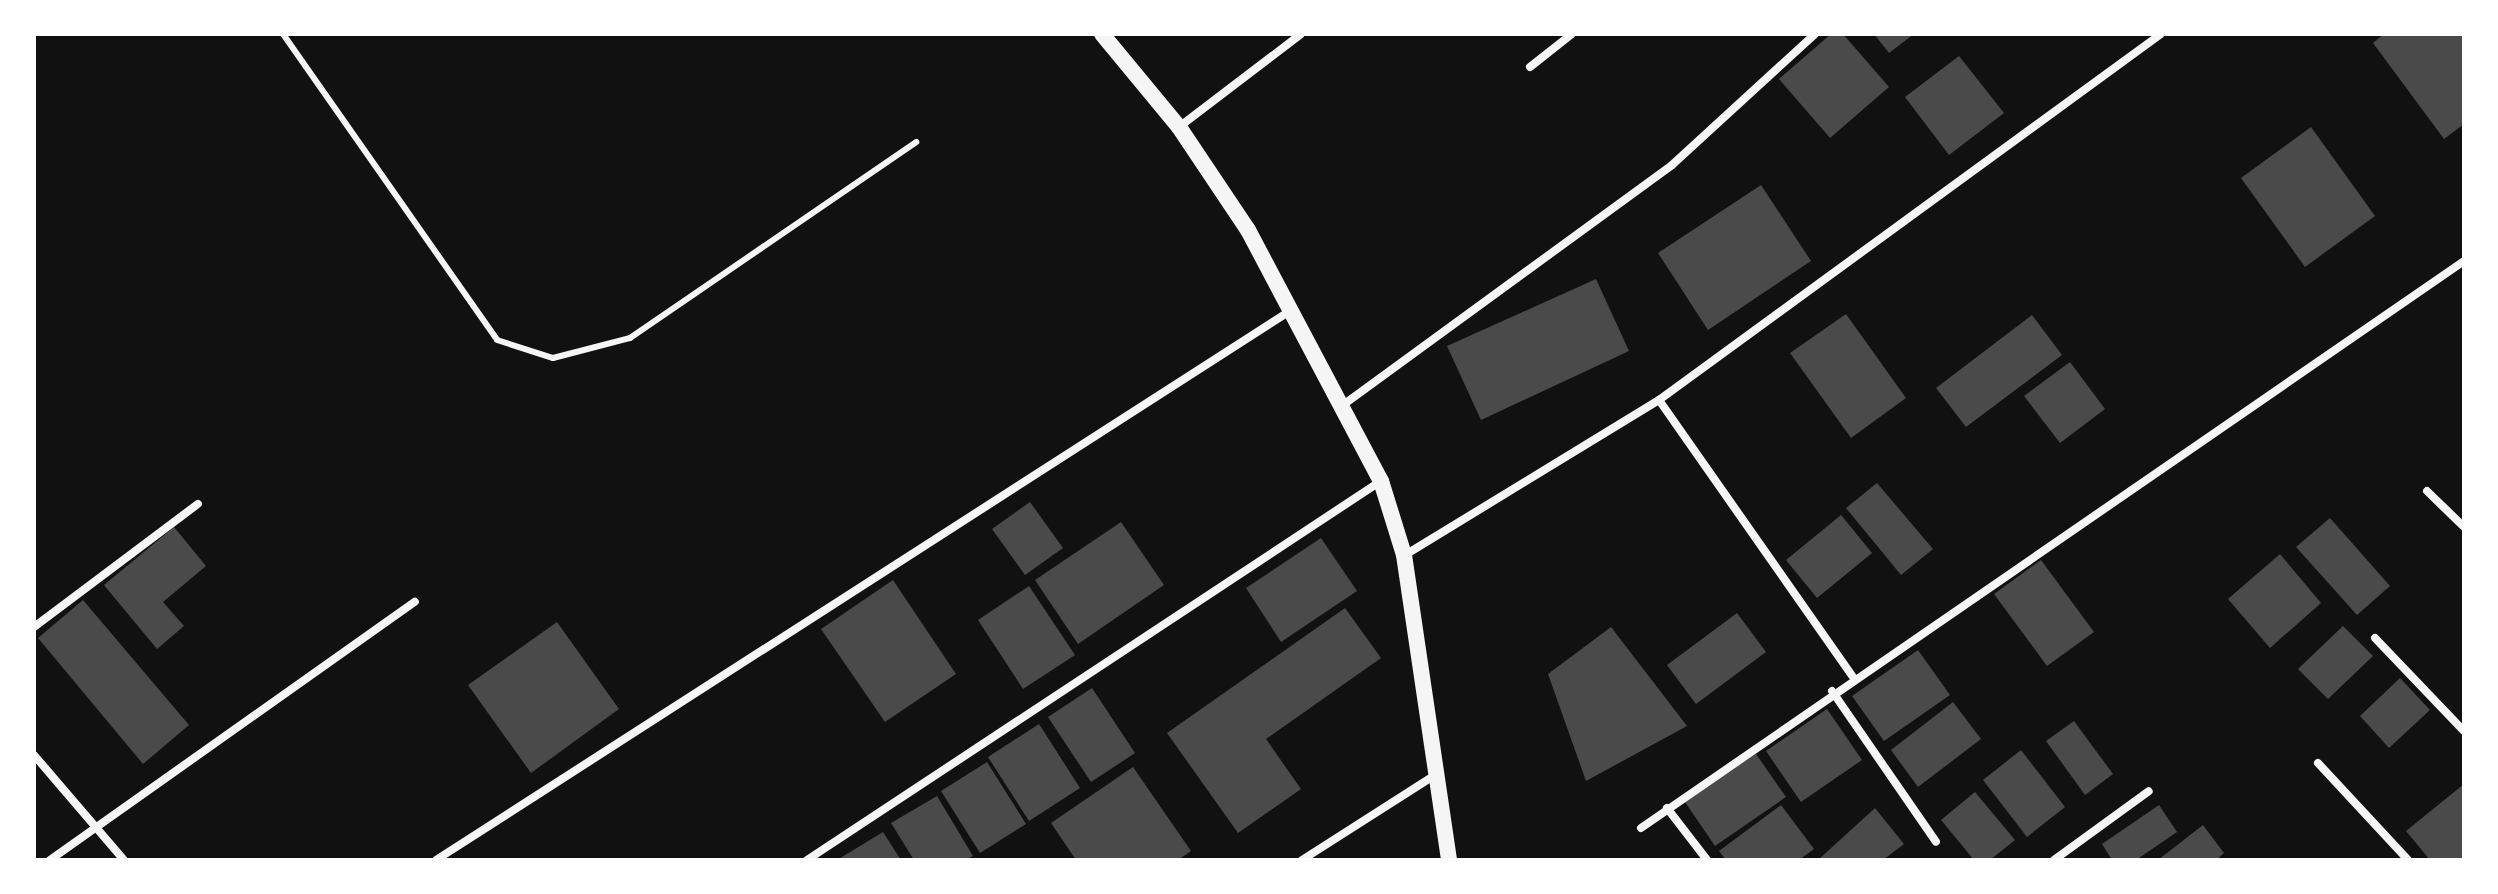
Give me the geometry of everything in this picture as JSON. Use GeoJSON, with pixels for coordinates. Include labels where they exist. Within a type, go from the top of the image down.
{"type":"FeatureCollection","features":[{"type":"Feature","properties":{"kind":"main road"},"geometry":{"type":"LineString","coordinates":[[1102,34],[1179,127],[1292,310],[1381,481],[1404,555],[1439,772],[1449,860]]}},
{"type":"Feature","properties":{"kind":"street"},"geometry":{"type":"LineString","coordinates":[[1179,127],[1301,34]]}},
{"type":"Feature","properties":{"kind":"street"},"geometry":{"type":"LineString","coordinates":[[1530,67],[1572,34]]}},
{"type":"Feature","properties":{"kind":"street"},"geometry":{"type":"LineString","coordinates":[[1343,405],[1672,165],[1815,34]]}},
{"type":"Feature","properties":{"kind":"street"},"geometry":{"type":"LineString","coordinates":[[1404,555],[1659,400],[2161,34]]}},
{"type":"Feature","properties":{"kind":"street"},"geometry":{"type":"LineString","coordinates":[[1641,828],[1852,676],[2464,261]]}},
{"type":"Feature","properties":{"kind":"street"},"geometry":{"type":"LineString","coordinates":[[436,860],[1292,310]]}},
{"type":"Feature","properties":{"kind":"street"},"geometry":{"type":"LineString","coordinates":[[1659,400],[1852,676]]}},
{"type":"Feature","properties":{"kind":"street"},"geometry":{"type":"LineString","coordinates":[[807,860],[1381,481]]}},
{"type":"Feature","properties":{"kind":"street"},"geometry":{"type":"LineString","coordinates":[[2427,491],[2464,527]]}},
{"type":"Feature","properties":{"kind":"street"},"geometry":{"type":"LineString","coordinates":[[34,627],[198,504]]}},
{"type":"Feature","properties":{"kind":"street"},"geometry":{"type":"LineString","coordinates":[[50,860],[415,602]]}},
{"type":"Feature","properties":{"kind":"street"},"geometry":{"type":"LineString","coordinates":[[2375,638],[2464,731]]}},
{"type":"Feature","properties":{"kind":"street"},"geometry":{"type":"LineString","coordinates":[[1832,691],[1936,842]]}},
{"type":"Feature","properties":{"kind":"street"},"geometry":{"type":"LineString","coordinates":[[34,755],[124,860]]}},
{"type":"Feature","properties":{"kind":"street"},"geometry":{"type":"LineString","coordinates":[[2318,763],[2408,860]]}},
{"type":"Feature","properties":{"kind":"street"},"geometry":{"type":"LineString","coordinates":[[1302,860],[1439,772]]}},
{"type":"Feature","properties":{"kind":"street"},"geometry":{"type":"LineString","coordinates":[[2054,860],[2149,791]]}},
{"type":"Feature","properties":{"kind":"street"},"geometry":{"type":"LineString","coordinates":[[1667,808],[1707,860]]}},
{"type":"Feature","properties":{"kind":"lane"},"geometry":{"type":"LineString","coordinates":[[283,34],[497,340],[553,358],[630,338],[916,142]]}},
{"type":"Feature","properties":{"kind":"building"},"geometry":{"type":"Polygon","coordinates":[[[1831,34],[1843,34],[1889,87],[1830,138],[1779,79],[1831,34]]]}},
{"type":"Feature","properties":{"kind":"building"},"geometry":{"type":"Polygon","coordinates":[[[1874,34],[1914,34],[1889,53],[1874,34]]]}},
{"type":"Feature","properties":{"kind":"building"},"geometry":{"type":"Polygon","coordinates":[[[2384,34],[2464,34],[2464,124],[2444,139],[2373,43],[2384,34]]]}},
{"type":"Feature","properties":{"kind":"building"},"geometry":{"type":"Polygon","coordinates":[[[1959,56],[2004,113],[1949,155],[1905,97],[1959,56]]]}},
{"type":"Feature","properties":{"kind":"building"},"geometry":{"type":"Polygon","coordinates":[[[2311,127],[2375,216],[2305,267],[2241,178],[2311,127]]]}},
{"type":"Feature","properties":{"kind":"building"},"geometry":{"type":"Polygon","coordinates":[[[1761,185],[1811,261],[1708,330],[1658,253],[1761,185]]]}},
{"type":"Feature","properties":{"kind":"building"},"geometry":{"type":"Polygon","coordinates":[[[1596,279],[1629,351],[1481,420],[1447,346],[1596,279]]]}},
{"type":"Feature","properties":{"kind":"building"},"geometry":{"type":"Polygon","coordinates":[[[1846,314],[1906,398],[1851,438],[1790,353],[1846,314]]]}},
{"type":"Feature","properties":{"kind":"building"},"geometry":{"type":"Polygon","coordinates":[[[2032,315],[2062,355],[1966,427],[1936,388],[2032,315]]]}},
{"type":"Feature","properties":{"kind":"building"},"geometry":{"type":"Polygon","coordinates":[[[2070,362],[2105,409],[2060,443],[2024,396],[2070,362]]]}},
{"type":"Feature","properties":{"kind":"building"},"geometry":{"type":"Polygon","coordinates":[[[1877,483],[1933,549],[1901,575],[1846,508],[1877,483]]]}},
{"type":"Feature","properties":{"kind":"building"},"geometry":{"type":"Polygon","coordinates":[[[1030,502],[1063,548],[1025,575],[992,529],[1030,502]]]}},
{"type":"Feature","properties":{"kind":"building"},"geometry":{"type":"Polygon","coordinates":[[[1841,515],[1872,553],[1817,598],[1786,560],[1841,515]]]}},
{"type":"Feature","properties":{"kind":"building"},"geometry":{"type":"Polygon","coordinates":[[[2330,518],[2390,586],[2357,615],[2296,547],[2330,518]]]}},
{"type":"Feature","properties":{"kind":"building"},"geometry":{"type":"Polygon","coordinates":[[[1121,522],[1164,585],[1078,644],[1035,580],[1121,522]]]}},
{"type":"Feature","properties":{"kind":"building"},"geometry":{"type":"Polygon","coordinates":[[[174,527],[206,566],[163,602],[184,626],[157,649],[104,585],[174,527]]]}},
{"type":"Feature","properties":{"kind":"building"},"geometry":{"type":"Polygon","coordinates":[[[1321,538],[1357,591],[1281,642],[1246,588],[1321,538]]]}},
{"type":"Feature","properties":{"kind":"building"},"geometry":{"type":"Polygon","coordinates":[[[2280,554],[2321,603],[2270,648],[2228,599],[2280,554]]]}},
{"type":"Feature","properties":{"kind":"building"},"geometry":{"type":"Polygon","coordinates":[[[2041,560],[2094,632],[2047,666],[1994,594],[2041,560]]]}},
{"type":"Feature","properties":{"kind":"building"},"geometry":{"type":"Polygon","coordinates":[[[893,580],[956,674],[885,722],[821,629],[893,580]]]}},
{"type":"Feature","properties":{"kind":"building"},"geometry":{"type":"Polygon","coordinates":[[[1029,586],[1075,655],[1023,689],[978,620],[1029,586]]]}},
{"type":"Feature","properties":{"kind":"building"},"geometry":{"type":"Polygon","coordinates":[[[83,600],[189,725],[143,764],[38,638],[83,600]]]}},
{"type":"Feature","properties":{"kind":"building"},"geometry":{"type":"Polygon","coordinates":[[[1345,608],[1381,658],[1266,739],[1301,789],[1238,833],[1167,733],[1345,608]]]}},
{"type":"Feature","properties":{"kind":"building"},"geometry":{"type":"Polygon","coordinates":[[[1737,613],[1766,652],[1696,704],[1667,665],[1737,613]]]}},
{"type":"Feature","properties":{"kind":"building"},"geometry":{"type":"Polygon","coordinates":[[[557,622],[619,709],[531,773],[468,685],[557,622]]]}},
{"type":"Feature","properties":{"kind":"building"},"geometry":{"type":"Polygon","coordinates":[[[2343,626],[2373,656],[2328,699],[2298,669],[2343,626]]]}},
{"type":"Feature","properties":{"kind":"building"},"geometry":{"type":"Polygon","coordinates":[[[1611,627],[1687,726],[1586,781],[1548,674],[1611,627]]]}},
{"type":"Feature","properties":{"kind":"building"},"geometry":{"type":"Polygon","coordinates":[[[1918,650],[1950,695],[1884,741],[1852,696],[1918,650]]]}},
{"type":"Feature","properties":{"kind":"building"},"geometry":{"type":"Polygon","coordinates":[[[2400,678],[2430,710],[2389,748],[2360,716],[2400,678]]]}},
{"type":"Feature","properties":{"kind":"building"},"geometry":{"type":"Polygon","coordinates":[[[1092,688],[1135,753],[1091,782],[1048,717],[1092,688]]]}},
{"type":"Feature","properties":{"kind":"building"},"geometry":{"type":"Polygon","coordinates":[[[1953,702],[1981,739],[1918,787],[1891,750],[1953,702]]]}},
{"type":"Feature","properties":{"kind":"building"},"geometry":{"type":"Polygon","coordinates":[[[1827,709],[1862,760],[1801,802],[1766,751],[1827,709]]]}},
{"type":"Feature","properties":{"kind":"building"},"geometry":{"type":"Polygon","coordinates":[[[2074,721],[2113,774],[2085,795],[2046,741],[2074,721]]]}},
{"type":"Feature","properties":{"kind":"building"},"geometry":{"type":"Polygon","coordinates":[[[1039,724],[1080,788],[1029,821],[988,757],[1039,724]]]}},
{"type":"Feature","properties":{"kind":"building"},"geometry":{"type":"Polygon","coordinates":[[[2021,750],[2065,807],[2027,837],[1983,780],[2021,750]]]}},
{"type":"Feature","properties":{"kind":"building"},"geometry":{"type":"Polygon","coordinates":[[[1756,754],[1786,797],[1715,846],[1685,802],[1756,754]]]}},
{"type":"Feature","properties":{"kind":"building"},"geometry":{"type":"Polygon","coordinates":[[[987,762],[1026,824],[980,853],[941,791],[987,762]]]}},
{"type":"Feature","properties":{"kind":"building"},"geometry":{"type":"Polygon","coordinates":[[[1133,767],[1191,851],[1178,860],[1076,860],[1051,823],[1133,767]]]}},
{"type":"Feature","properties":{"kind":"building"},"geometry":{"type":"Polygon","coordinates":[[[2464,784],[2464,860],[2430,860],[2406,831],[2464,784]]]}},
{"type":"Feature","properties":{"kind":"building"},"geometry":{"type":"Polygon","coordinates":[[[1975,792],[2015,840],[1990,860],[1974,860],[1941,820],[1975,792]]]}},
{"type":"Feature","properties":{"kind":"building"},"geometry":{"type":"Polygon","coordinates":[[[937,796],[973,856],[965,860],[914,860],[891,823],[937,796]]]}},
{"type":"Feature","properties":{"kind":"building"},"geometry":{"type":"Polygon","coordinates":[[[1781,805],[1814,849],[1799,860],[1726,860],[1719,851],[1781,805]]]}},
{"type":"Feature","properties":{"kind":"building"},"geometry":{"type":"Polygon","coordinates":[[[2159,805],[2177,832],[2136,860],[2112,860],[2102,844],[2159,805]]]}},
{"type":"Feature","properties":{"kind":"building"},"geometry":{"type":"Polygon","coordinates":[[[1875,808],[1904,844],[1883,860],[1818,860],[1875,808]]]}},
{"type":"Feature","properties":{"kind":"building"},"geometry":{"type":"Polygon","coordinates":[[[2203,825],[2224,853],[2216,860],[2158,860],[2203,825]]]}},
{"type":"Feature","properties":{"kind":"building"},"geometry":{"type":"Polygon","coordinates":[[[883,832],[901,860],[837,860],[883,832]]]}}]}
